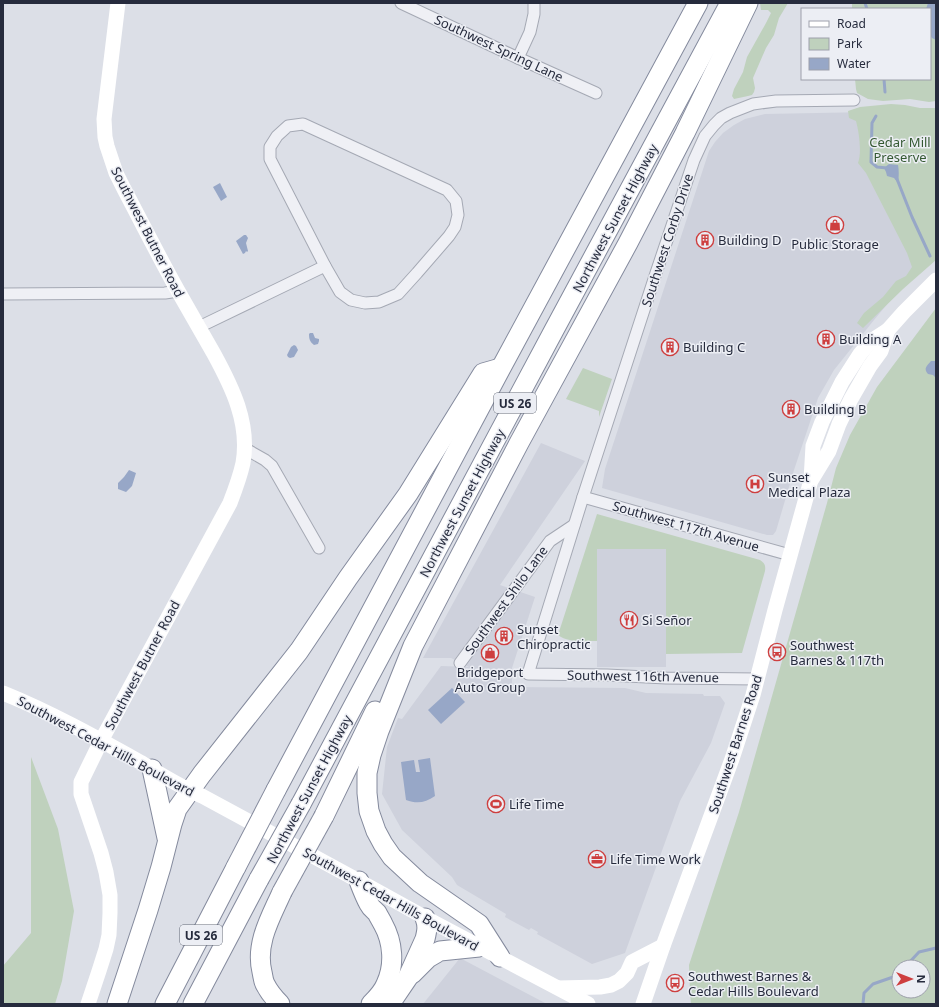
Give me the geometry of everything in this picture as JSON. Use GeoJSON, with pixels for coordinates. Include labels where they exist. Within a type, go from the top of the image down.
{"type":"FeatureCollection","features":[{"type":"Feature","properties":{"kind":"highway","name":"US 26"},"geometry":{"type":"LineString","coordinates":[[165,1004],[276,790],[698,3]]}},
{"type":"Feature","properties":{"kind":"highway","name":"Northwest Sunset Highway"},"geometry":{"type":"LineString","coordinates":[[193,1004],[259,879],[302,804],[730,3]]}},
{"type":"Feature","properties":{"kind":"highway"},"geometry":{"type":"LineString","coordinates":[[500,957],[479,924],[420,883],[392,857],[383,844],[376,831],[369,811],[366,793],[367,773],[371,755],[378,731],[413,646],[519,443],[637,226],[685,133],[748,3]]}},
{"type":"Feature","properties":{"kind":"highway"},"geometry":{"type":"LineString","coordinates":[[117,1004],[148,910],[177,809],[202,774],[299,651],[348,578],[408,494],[483,373],[501,368]]}},
{"type":"Feature","properties":{"kind":"highway"},"geometry":{"type":"LineString","coordinates":[[280,1004],[272,996],[264,983],[260,955],[262,939],[282,892],[324,816],[393,672],[413,646]]}},
{"type":"Feature","properties":{"kind":"highway"},"geometry":{"type":"LineString","coordinates":[[152,769],[167,841]]}},
{"type":"Feature","properties":{"kind":"highway"},"geometry":{"type":"LineString","coordinates":[[359,881],[369,906],[377,913],[384,926],[392,954],[390,976],[386,986],[371,1004]]}},
{"type":"Feature","properties":{"kind":"highway"},"geometry":{"type":"LineString","coordinates":[[390,1004],[407,979],[427,933],[425,918]]}},
{"type":"Feature","properties":{"kind":"highway"},"geometry":{"type":"LineString","coordinates":[[407,979],[428,958],[440,951],[479,946]]}},
{"type":"Feature","properties":{"kind":"main road","name":"Southwest Butner Road"},"geometry":{"type":"LineString","coordinates":[[88,1004],[100,971],[109,935],[110,896],[101,853],[81,794],[81,782],[101,741],[230,503],[240,475],[243,463],[244,448],[242,422],[235,396],[116,173],[107,146],[105,132],[105,110],[118,3]]}},
{"type":"Feature","properties":{"kind":"main road","name":"Southwest Barnes Road"},"geometry":{"type":"LineString","coordinates":[[643,1004],[732,760],[753,695],[811,480],[813,446],[842,382],[860,354],[871,341],[888,330],[936,280]]}},
{"type":"Feature","properties":{"kind":"main road","name":"Southwest Barnes Road"},"geometry":{"type":"LineString","coordinates":[[811,480],[829,451],[839,424],[851,399],[881,350],[888,330]]}},
{"type":"Feature","properties":{"kind":"main road"},"geometry":{"type":"LineString","coordinates":[[842,382],[851,399]]}},
{"type":"Feature","properties":{"kind":"main road","name":"Southwest Cedar Hills Boulevard"},"geometry":{"type":"LineString","coordinates":[[3,693],[38,708],[101,741],[190,791],[202,796],[425,918],[588,1004]]}},
{"type":"Feature","properties":{"kind":"main road"},"geometry":{"type":"LineString","coordinates":[[558,988],[600,987],[611,985],[627,973],[632,962],[663,946]]}},
{"type":"Feature","properties":{"kind":"street","name":"Southwest Spring Lane"},"geometry":{"type":"LineString","coordinates":[[401,3],[416,6],[518,58],[596,93]]}},
{"type":"Feature","properties":{"kind":"street"},"geometry":{"type":"LineString","coordinates":[[518,58],[530,32],[534,14],[534,3]]}},
{"type":"Feature","properties":{"kind":"street","name":"Southwest Corby Drive"},"geometry":{"type":"LineString","coordinates":[[528,674],[583,497],[691,167],[705,136],[714,124],[721,118],[753,104],[776,101],[854,100]]}},
{"type":"Feature","properties":{"kind":"street"},"geometry":{"type":"LineString","coordinates":[[303,124],[447,190],[456,201],[458,215],[455,227],[449,236],[398,294],[379,302],[365,303],[351,300],[340,292],[325,266],[270,159],[270,147],[276,136],[288,126],[303,124]]}},
{"type":"Feature","properties":{"kind":"street"},"geometry":{"type":"LineString","coordinates":[[199,327],[325,266]]}},
{"type":"Feature","properties":{"kind":"street"},"geometry":{"type":"LineString","coordinates":[[3,294],[165,294],[178,291]]}},
{"type":"Feature","properties":{"kind":"street"},"geometry":{"type":"LineString","coordinates":[[244,448],[265,460],[272,466],[319,548]]}},
{"type":"Feature","properties":{"kind":"street","name":"Southwest 117th Avenue"},"geometry":{"type":"LineString","coordinates":[[583,497],[790,555]]}},
{"type":"Feature","properties":{"kind":"street","name":"Southwest Shilo Lane"},"geometry":{"type":"LineString","coordinates":[[460,663],[550,541],[574,525]]}},
{"type":"Feature","properties":{"kind":"street","name":"Southwest 116th Avenue"},"geometry":{"type":"LineString","coordinates":[[528,674],[757,679]]}},
{"type":"Feature","properties":{"kind":"shaded area"},"geometry":{"type":"Polygon","coordinates":[[[869,112],[923,269],[889,302],[874,320],[834,370],[818,398],[794,470],[776,531],[773,535],[767,535],[602,488],[605,469],[709,151],[715,142],[723,133],[734,125],[745,119],[765,114],[869,112]]]}},
{"type":"Feature","properties":{"kind":"shaded area"},"geometry":{"type":"Polygon","coordinates":[[[541,443],[585,461],[500,585],[535,597],[512,668],[512,687],[625,688],[646,693],[703,694],[704,696],[720,696],[725,703],[711,743],[680,801],[625,953],[592,964],[537,934],[538,932],[531,928],[529,930],[505,917],[506,914],[457,885],[452,877],[402,830],[382,794],[387,747],[398,718],[402,719],[441,666],[469,667],[451,658],[423,658],[541,443]]]}},
{"type":"Feature","properties":{"kind":"shaded area"},"geometry":{"type":"Polygon","coordinates":[[[597,549],[666,549],[666,667],[597,667],[597,549]]]}},
{"type":"Feature","properties":{"kind":"shaded area"},"geometry":{"type":"Polygon","coordinates":[[[460,958],[547,1004],[423,1004],[460,958]]]}},
{"type":"Feature","properties":{"kind":"green space"},"geometry":{"type":"Polygon","coordinates":[[[760,3],[788,3],[779,18],[774,35],[766,48],[753,78],[755,88],[754,92],[752,95],[734,99],[732,96],[734,89],[743,72],[747,57],[771,13],[768,10],[761,10],[760,3]]]}},
{"type":"Feature","properties":{"kind":"green space"},"geometry":{"type":"Polygon","coordinates":[[[852,3],[936,3],[936,101],[929,102],[910,99],[883,101],[868,99],[857,93],[855,80],[931,80],[931,8],[852,8],[852,3]]]}},
{"type":"Feature","properties":{"kind":"green space","name":"Cedar Mill Preserve"},"geometry":{"type":"Polygon","coordinates":[[[891,104],[920,108],[936,108],[936,260],[903,289],[863,328],[857,323],[864,313],[883,297],[896,281],[906,276],[912,267],[907,253],[866,173],[858,163],[860,142],[858,131],[856,121],[849,118],[848,111],[860,107],[891,104]]]}},
{"type":"Feature","properties":{"kind":"green space"},"geometry":{"type":"Polygon","coordinates":[[[936,308],[936,1004],[691,1004],[689,965],[739,812],[836,468],[850,435],[877,387],[936,308]]]}},
{"type":"Feature","properties":{"kind":"green space"},"geometry":{"type":"Polygon","coordinates":[[[583,368],[612,379],[599,417],[599,411],[566,399],[583,368]]]}},
{"type":"Feature","properties":{"kind":"green space"},"geometry":{"type":"Polygon","coordinates":[[[597,514],[763,562],[765,571],[742,653],[666,654],[666,549],[597,549],[597,641],[572,640],[562,638],[558,635],[597,514]]]}},
{"type":"Feature","properties":{"kind":"green space"},"geometry":{"type":"Polygon","coordinates":[[[31,757],[58,829],[74,911],[62,981],[55,1004],[3,1004],[3,966],[31,933],[31,757]]]}},
{"type":"Feature","properties":{"kind":"water"},"geometry":{"type":"Polygon","coordinates":[[[928,3],[936,3],[936,40],[931,36],[931,8],[926,8],[928,3]]]}},
{"type":"Feature","properties":{"kind":"water"},"geometry":{"type":"Polygon","coordinates":[[[889,164],[898,165],[898,183],[894,178],[887,176],[884,168],[889,164]]]}},
{"type":"Feature","properties":{"kind":"water"},"geometry":{"type":"Polygon","coordinates":[[[220,183],[227,197],[221,201],[213,187],[220,183]]]}},
{"type":"Feature","properties":{"kind":"water"},"geometry":{"type":"Polygon","coordinates":[[[244,235],[248,238],[246,243],[248,251],[243,254],[236,241],[244,235]]]}},
{"type":"Feature","properties":{"kind":"water"},"geometry":{"type":"Polygon","coordinates":[[[310,333],[313,333],[315,338],[319,339],[318,344],[314,345],[312,343],[309,337],[310,333]]]}},
{"type":"Feature","properties":{"kind":"water"},"geometry":{"type":"Polygon","coordinates":[[[294,345],[298,350],[294,357],[290,358],[287,355],[291,347],[294,345]]]}},
{"type":"Feature","properties":{"kind":"water"},"geometry":{"type":"Polygon","coordinates":[[[931,361],[936,361],[936,378],[933,375],[928,374],[926,370],[926,367],[931,361]]]}},
{"type":"Feature","properties":{"kind":"water"},"geometry":{"type":"Polygon","coordinates":[[[129,470],[136,473],[132,486],[126,492],[118,489],[118,483],[129,470]]]}},
{"type":"Feature","properties":{"kind":"water"},"geometry":{"type":"Polygon","coordinates":[[[452,688],[465,702],[441,724],[428,710],[452,688]]]}},
{"type":"Feature","properties":{"kind":"water"},"geometry":{"type":"Polygon","coordinates":[[[430,758],[435,796],[421,802],[406,800],[401,762],[414,760],[416,772],[420,772],[418,760],[430,758]]]}},
{"type":"Feature","properties":{"kind":"waterway"},"geometry":{"type":"LineString","coordinates":[[865,3],[867,8]]}},
{"type":"Feature","properties":{"kind":"waterway"},"geometry":{"type":"LineString","coordinates":[[884,80],[885,92]]}},
{"type":"Feature","properties":{"kind":"waterway"},"geometry":{"type":"LineString","coordinates":[[876,116],[872,123],[871,162],[877,167],[887,168]]}},
{"type":"Feature","properties":{"kind":"waterway"},"geometry":{"type":"LineString","coordinates":[[897,179],[930,256]]}},
{"type":"Feature","properties":{"kind":"waterway"},"geometry":{"type":"LineString","coordinates":[[912,959],[919,952],[936,948]]}},
{"type":"Feature","properties":{"kind":"waterway"},"geometry":{"type":"LineString","coordinates":[[863,1004],[864,993],[873,984],[891,978]]}},
{"type":"Feature","properties":{"kind":"place","name":"Public Storage"},"geometry":{"type":"Point","coordinates":[835,225]}},
{"type":"Feature","properties":{"kind":"place","name":"Building D"},"geometry":{"type":"Point","coordinates":[705,240]}},
{"type":"Feature","properties":{"kind":"place","name":"Building A"},"geometry":{"type":"Point","coordinates":[826,339]}},
{"type":"Feature","properties":{"kind":"place","name":"Building C"},"geometry":{"type":"Point","coordinates":[670,347]}},
{"type":"Feature","properties":{"kind":"place","name":"Building B"},"geometry":{"type":"Point","coordinates":[791,409]}},
{"type":"Feature","properties":{"kind":"place","name":"Sunset Medical Plaza"},"geometry":{"type":"Point","coordinates":[755,484]}},
{"type":"Feature","properties":{"kind":"place","name":"Si Señor"},"geometry":{"type":"Point","coordinates":[629,620]}},
{"type":"Feature","properties":{"kind":"place","name":"Sunset Chiropractic"},"geometry":{"type":"Point","coordinates":[504,636]}},
{"type":"Feature","properties":{"kind":"place","name":"Southwest Barnes & 117th"},"geometry":{"type":"Point","coordinates":[777,652]}},
{"type":"Feature","properties":{"kind":"place","name":"Bridgeport Auto Group"},"geometry":{"type":"Point","coordinates":[490,653]}},
{"type":"Feature","properties":{"kind":"place","name":"Life Time"},"geometry":{"type":"Point","coordinates":[496,804]}},
{"type":"Feature","properties":{"kind":"place","name":"Life Time Work"},"geometry":{"type":"Point","coordinates":[597,859]}},
{"type":"Feature","properties":{"kind":"place","name":"Southwest Barnes & Cedar Hills Boulevard"},"geometry":{"type":"Point","coordinates":[675,983]}}]}
